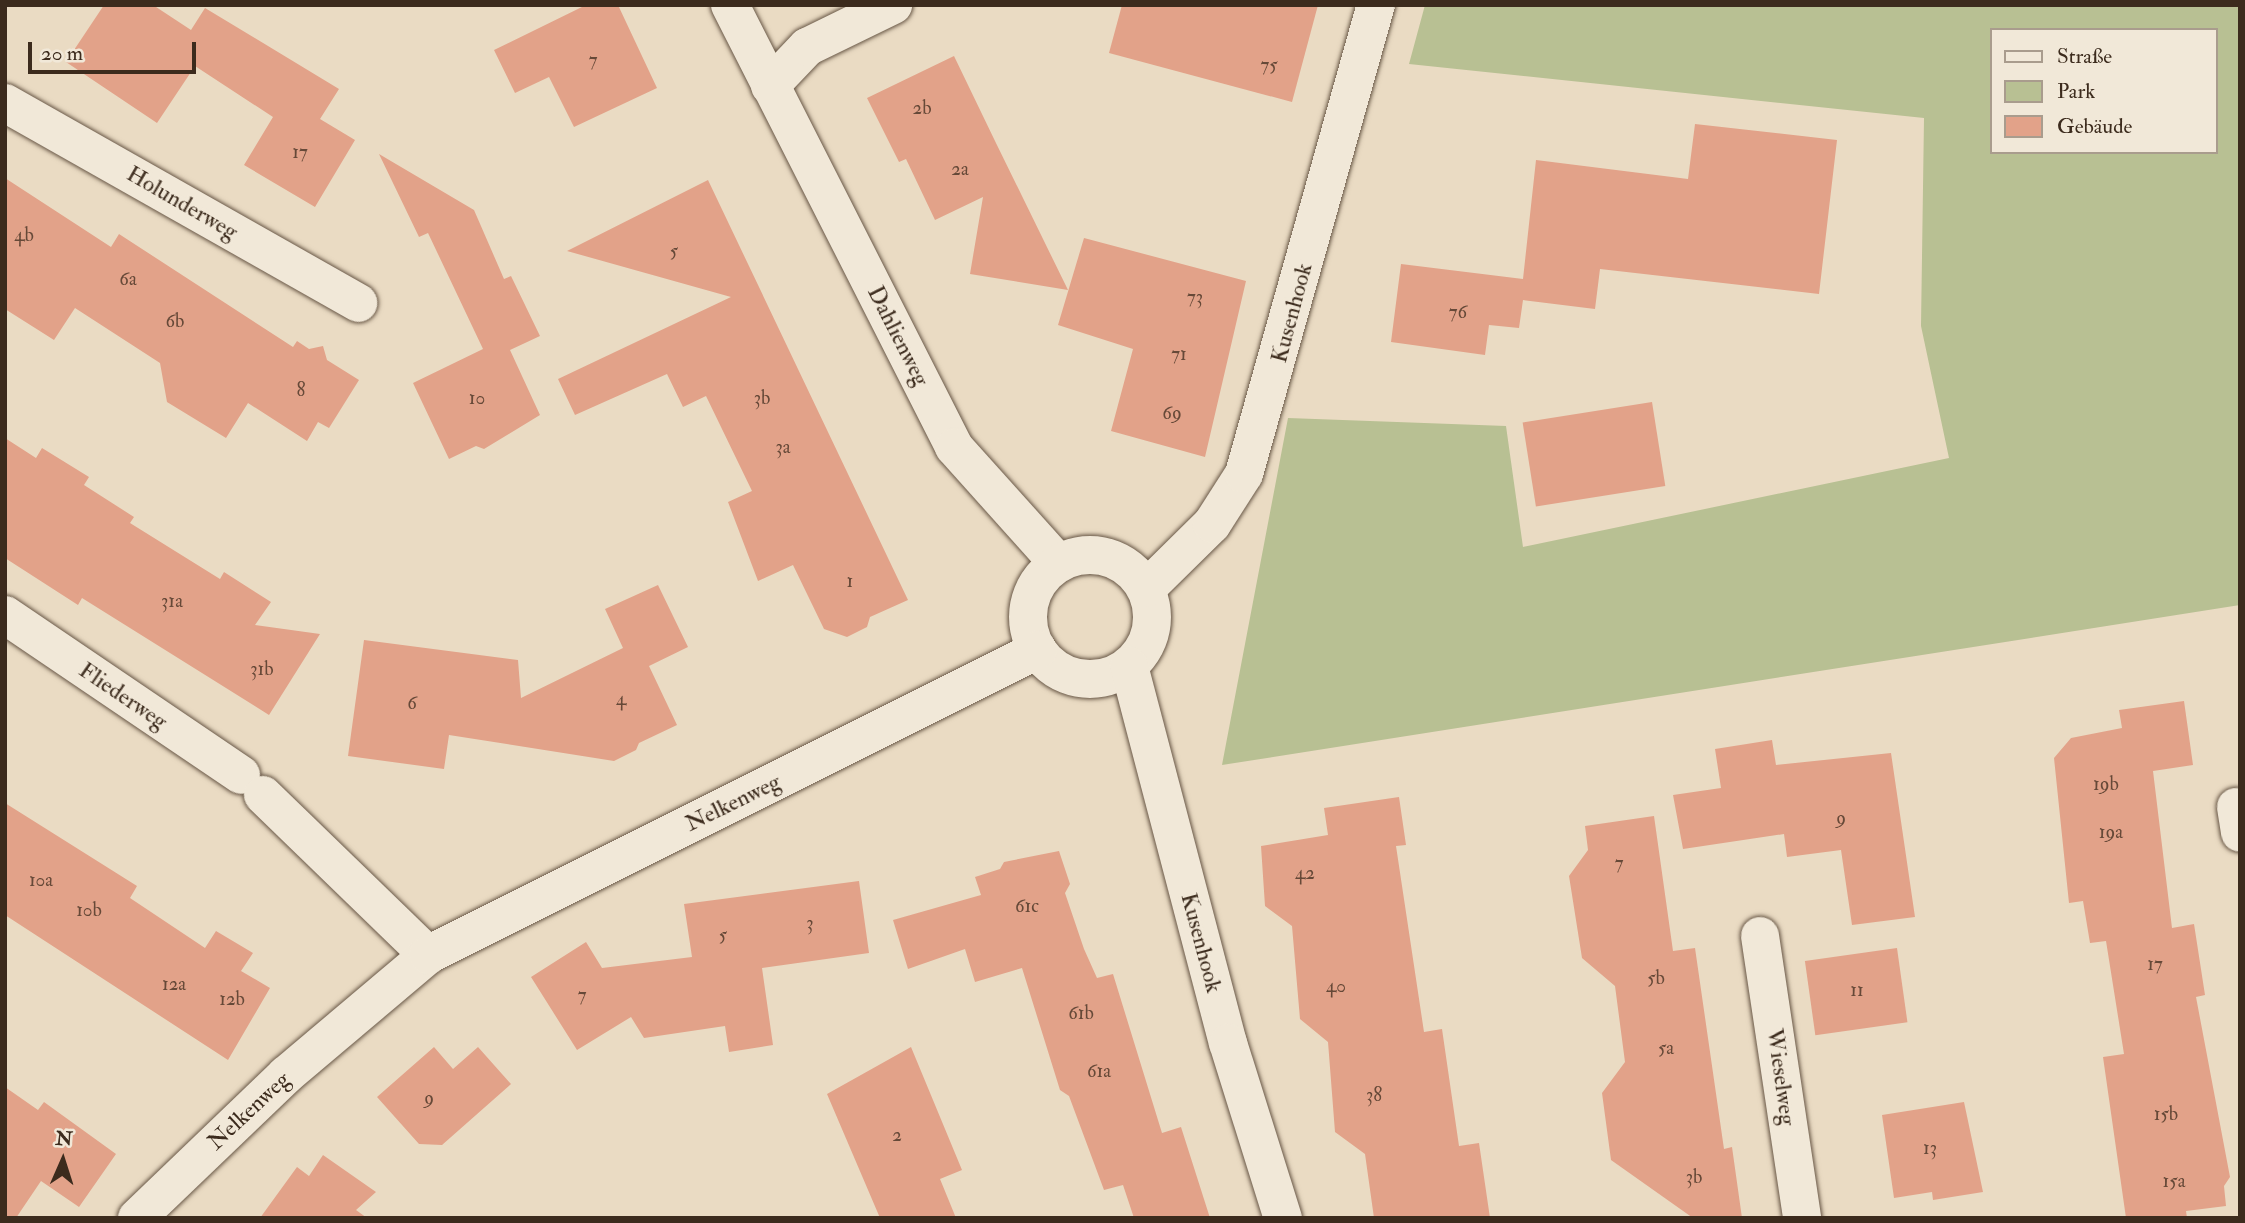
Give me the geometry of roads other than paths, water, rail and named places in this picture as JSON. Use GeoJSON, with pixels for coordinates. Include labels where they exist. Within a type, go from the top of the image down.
{"type":"FeatureCollection","features":[{"type":"Feature","properties":{"kind":"street","name":"Dahlienweg"},"geometry":{"type":"LineString","coordinates":[[730,5],[954,447],[1058,563]]}},
{"type":"Feature","properties":{"kind":"street"},"geometry":{"type":"LineString","coordinates":[[771,86],[807,47],[893,5]]}},
{"type":"Feature","properties":{"kind":"street","name":"Kusenhook"},"geometry":{"type":"LineString","coordinates":[[1147,588],[1212,524],[1244,474],[1376,5]]}},
{"type":"Feature","properties":{"kind":"street","name":"Holunderweg"},"geometry":{"type":"LineString","coordinates":[[5,103],[358,303]]}},
{"type":"Feature","properties":{"kind":"street"},"geometry":{"type":"LineString","coordinates":[[1079,554],[1102,555],[1130,567],[1147,588],[1154,615],[1149,640],[1129,666],[1108,678],[1087,679],[1066,674],[1038,650],[1030,638],[1030,597],[1058,563],[1079,554]]}},
{"type":"Feature","properties":{"kind":"street","name":"Fliederweg"},"geometry":{"type":"LineString","coordinates":[[5,615],[252,785],[428,955]]}},
{"type":"Feature","properties":{"kind":"street","name":"Nelkenweg"},"geometry":{"type":"LineString","coordinates":[[137,1218],[286,1075],[428,955],[1038,650]]}},
{"type":"Feature","properties":{"kind":"street","name":"Kusenhook"},"geometry":{"type":"LineString","coordinates":[[1129,666],[1225,1030],[1283,1218]]}},
{"type":"Feature","properties":{"kind":"street","name":"Wieselweg"},"geometry":{"type":"LineString","coordinates":[[1760,936],[1802,1218]]}}]}
